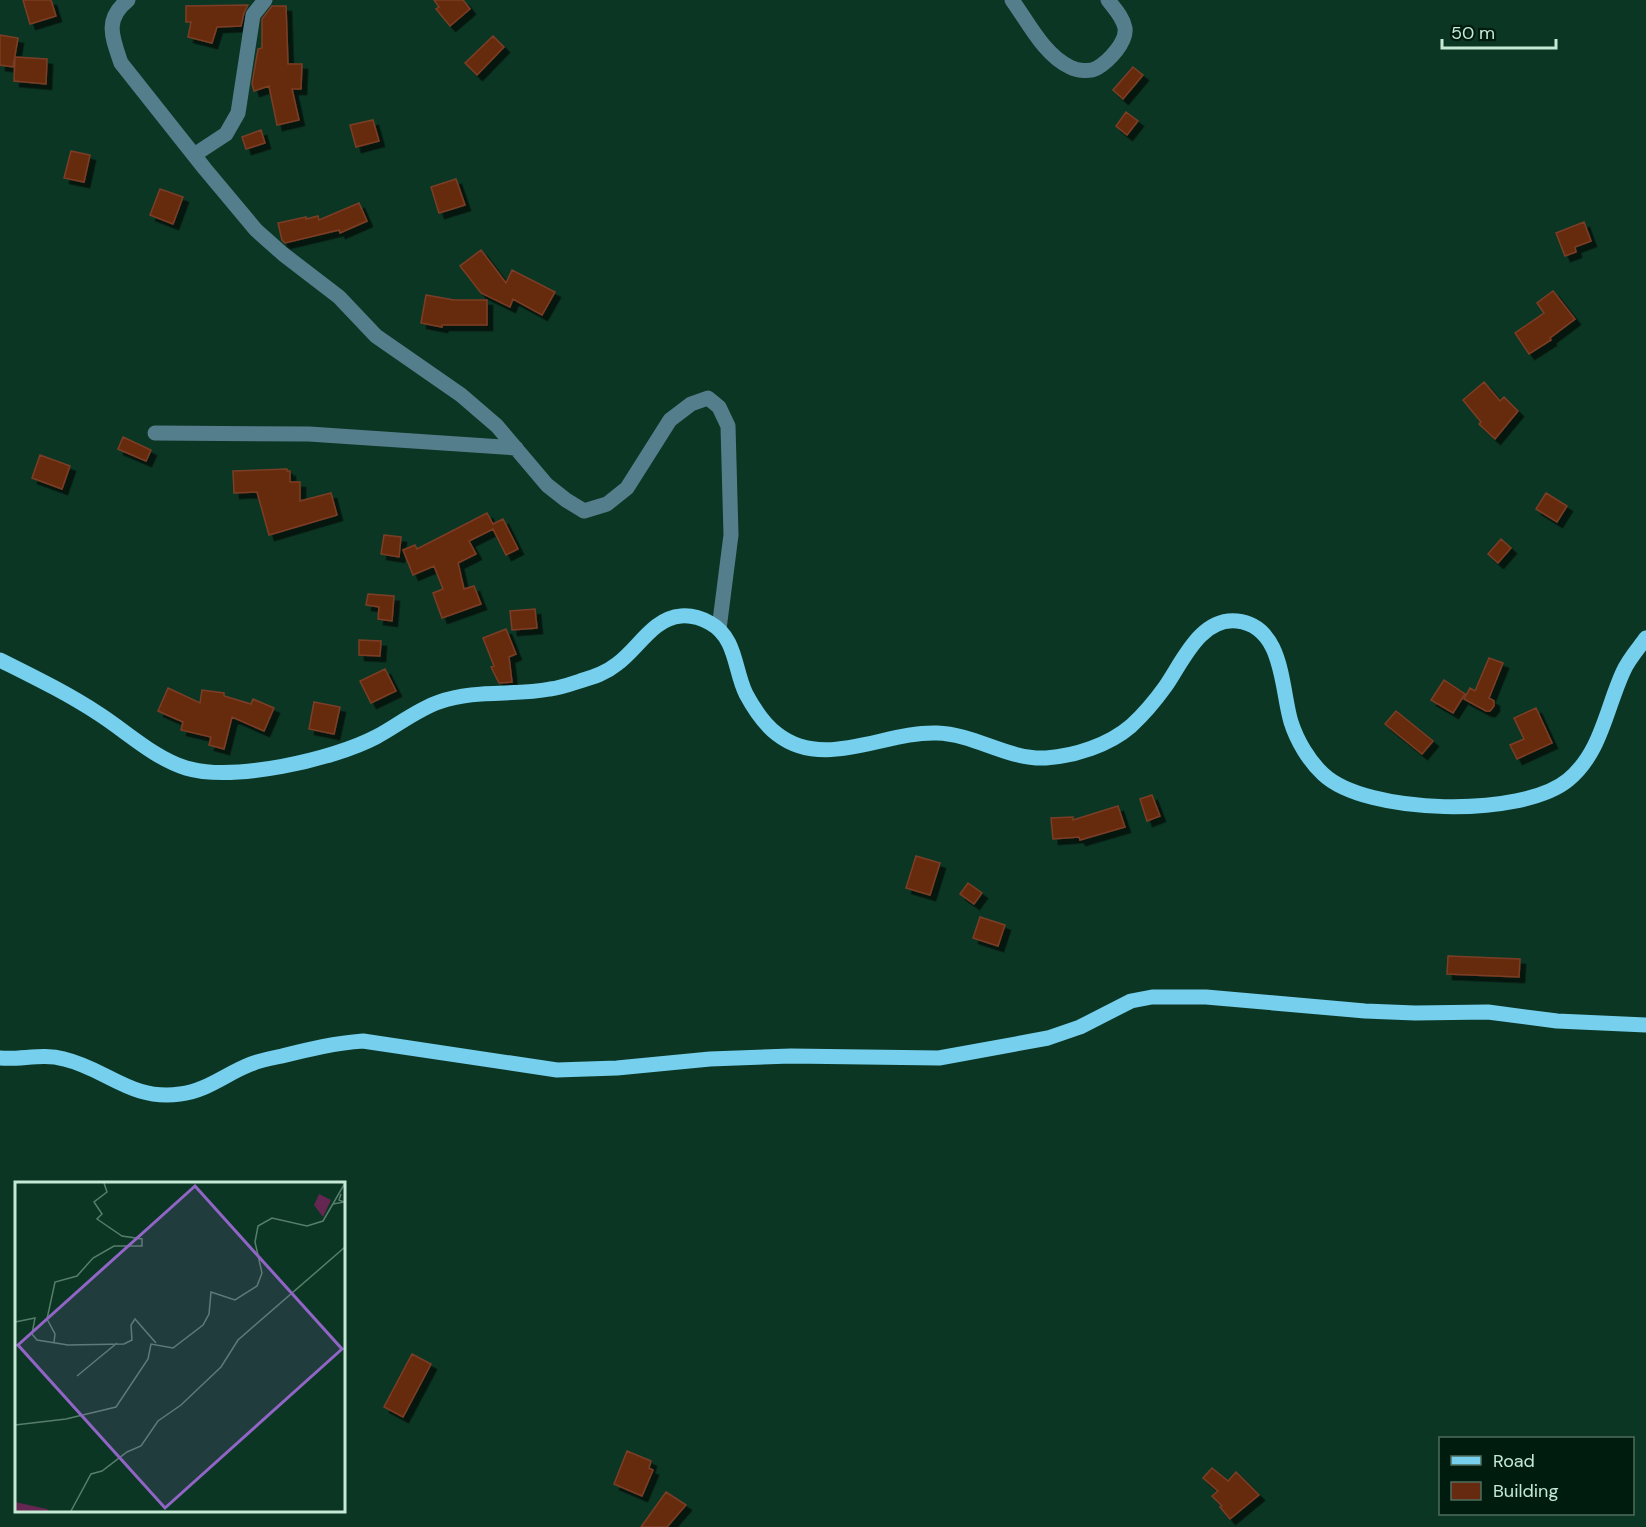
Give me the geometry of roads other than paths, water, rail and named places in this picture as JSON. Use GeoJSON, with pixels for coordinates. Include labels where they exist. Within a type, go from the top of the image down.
{"type":"FeatureCollection","features":[{"type":"Feature","properties":{"kind":"main road"},"geometry":{"type":"LineString","coordinates":[[0,660],[55,687],[112,722],[155,753],[183,767],[212,773],[267,768],[318,759],[375,737],[439,702],[490,693],[549,690],[599,675],[618,663],[640,644],[653,628],[671,617],[687,615],[704,619],[719,629],[732,648],[744,690],[762,720],[782,738],[810,749],[832,750],[937,733],[966,738],[1026,757],[1046,758],[1078,753],[1127,730],[1149,709],[1204,632],[1220,623],[1237,621],[1254,627],[1269,642],[1278,659],[1292,725],[1304,751],[1324,775],[1346,790],[1372,798],[1392,802],[1459,807],[1505,805],[1540,795],[1565,783],[1589,759],[1624,669],[1646,638]]}},
{"type":"Feature","properties":{"kind":"main road"},"geometry":{"type":"LineString","coordinates":[[0,1058],[44,1056],[64,1059],[82,1065],[130,1089],[162,1096],[183,1094],[204,1088],[252,1064],[333,1043],[363,1041],[557,1070],[617,1068],[710,1059],[791,1056],[939,1058],[1048,1038],[1080,1028],[1131,1001],[1152,997],[1303,1004],[1365,1011],[1488,1012],[1557,1021],[1646,1025]]}},
{"type":"Feature","properties":{"kind":"street"},"geometry":{"type":"LineString","coordinates":[[128,0],[119,8],[111,24],[114,43],[121,63],[194,155],[263,236],[339,297],[376,336],[461,395],[497,426],[547,484],[566,500],[584,511],[608,504],[627,489],[670,420],[691,404],[708,398],[719,407],[728,426],[731,535],[719,629]]}},
{"type":"Feature","properties":{"kind":"street"},"geometry":{"type":"LineString","coordinates":[[194,155],[226,134],[238,113],[253,15],[265,0]]}},
{"type":"Feature","properties":{"kind":"street"},"geometry":{"type":"LineString","coordinates":[[1012,0],[1050,52],[1071,68],[1087,71],[1097,68],[1123,44],[1125,28],[1119,14],[1108,0]]}},
{"type":"Feature","properties":{"kind":"street"},"geometry":{"type":"LineString","coordinates":[[155,433],[309,434],[516,448]]}}]}
